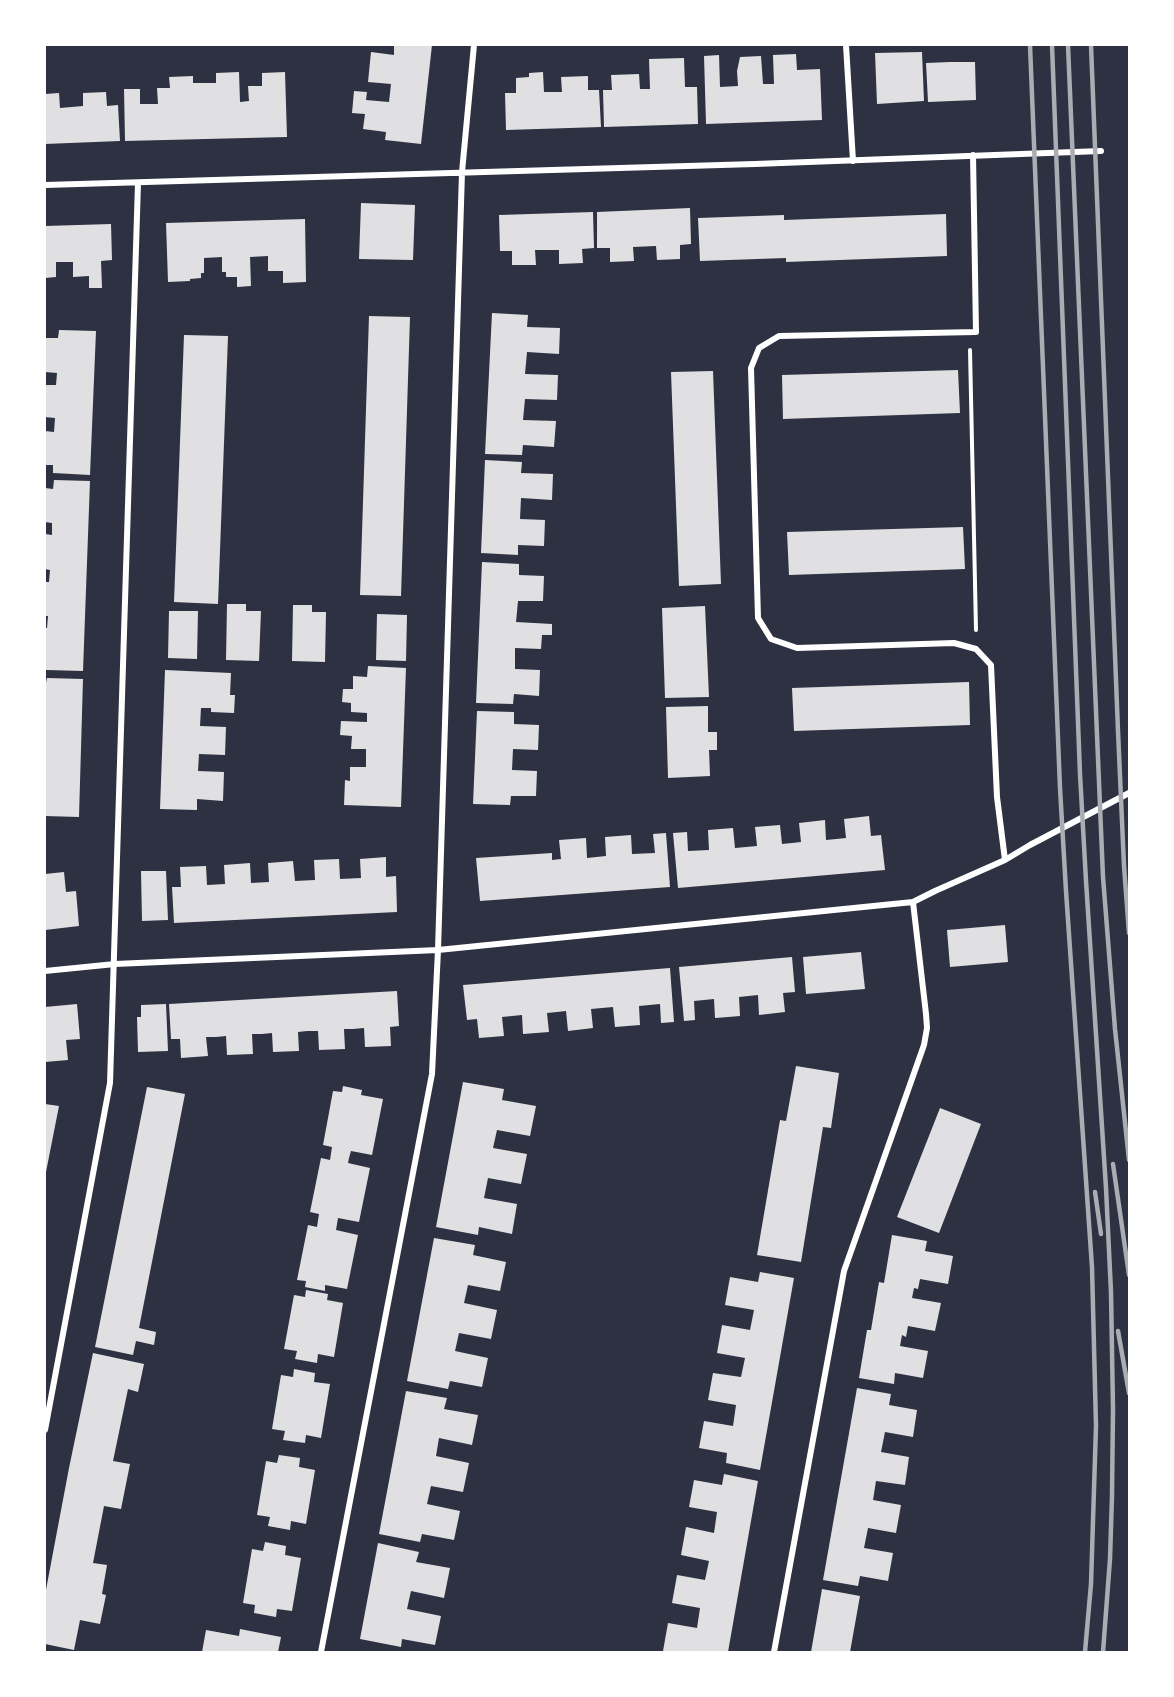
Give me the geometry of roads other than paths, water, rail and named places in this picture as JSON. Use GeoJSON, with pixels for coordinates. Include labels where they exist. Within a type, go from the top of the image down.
{"type":"FeatureCollection","features":[{"type":"Feature","properties":{"kind":"street"},"geometry":{"type":"LineString","coordinates":[[321,1652],[432,1074],[438,950],[462,172],[474,45]]}},
{"type":"Feature","properties":{"kind":"street"},"geometry":{"type":"LineString","coordinates":[[846,45],[853,161]]}},
{"type":"Feature","properties":{"kind":"street"},"geometry":{"type":"LineString","coordinates":[[45,185],[853,161],[1101,151]]}},
{"type":"Feature","properties":{"kind":"street"},"geometry":{"type":"LineString","coordinates":[[973,155],[976,332],[779,336],[759,348],[751,368],[758,618],[771,639],[797,648],[954,643],[976,649],[991,665],[998,797],[1005,860]]}},
{"type":"Feature","properties":{"kind":"street"},"geometry":{"type":"LineString","coordinates":[[45,1430],[110,1083],[138,183]]}},
{"type":"Feature","properties":{"kind":"street"},"geometry":{"type":"LineString","coordinates":[[45,971],[115,964],[438,950],[913,902],[1005,860],[1030,844],[1129,794]]}},
{"type":"Feature","properties":{"kind":"street"},"geometry":{"type":"LineString","coordinates":[[774,1652],[844,1271],[924,1046],[927,1028],[926,1014],[913,902]]}},
{"type":"Feature","properties":{"kind":"railway"},"geometry":{"type":"LineString","coordinates":[[1030,45],[1060,788],[1092,1267],[1096,1426],[1091,1584],[1085,1652]]}},
{"type":"Feature","properties":{"kind":"railway"},"geometry":{"type":"LineString","coordinates":[[1052,45],[1080,774],[1111,1292],[1112,1496],[1103,1652]]}},
{"type":"Feature","properties":{"kind":"railway"},"geometry":{"type":"LineString","coordinates":[[1068,45],[1103,877],[1115,1029],[1129,1160]]}},
{"type":"Feature","properties":{"kind":"railway"},"geometry":{"type":"LineString","coordinates":[[1091,45],[1118,731],[1129,933]]}},
{"type":"Feature","properties":{"kind":"railway"},"geometry":{"type":"LineString","coordinates":[[1113,1164],[1129,1275]]}},
{"type":"Feature","properties":{"kind":"railway"},"geometry":{"type":"LineString","coordinates":[[1095,1192],[1101,1234]]}},
{"type":"Feature","properties":{"kind":"railway"},"geometry":{"type":"LineString","coordinates":[[1118,1331],[1129,1393]]}}]}
